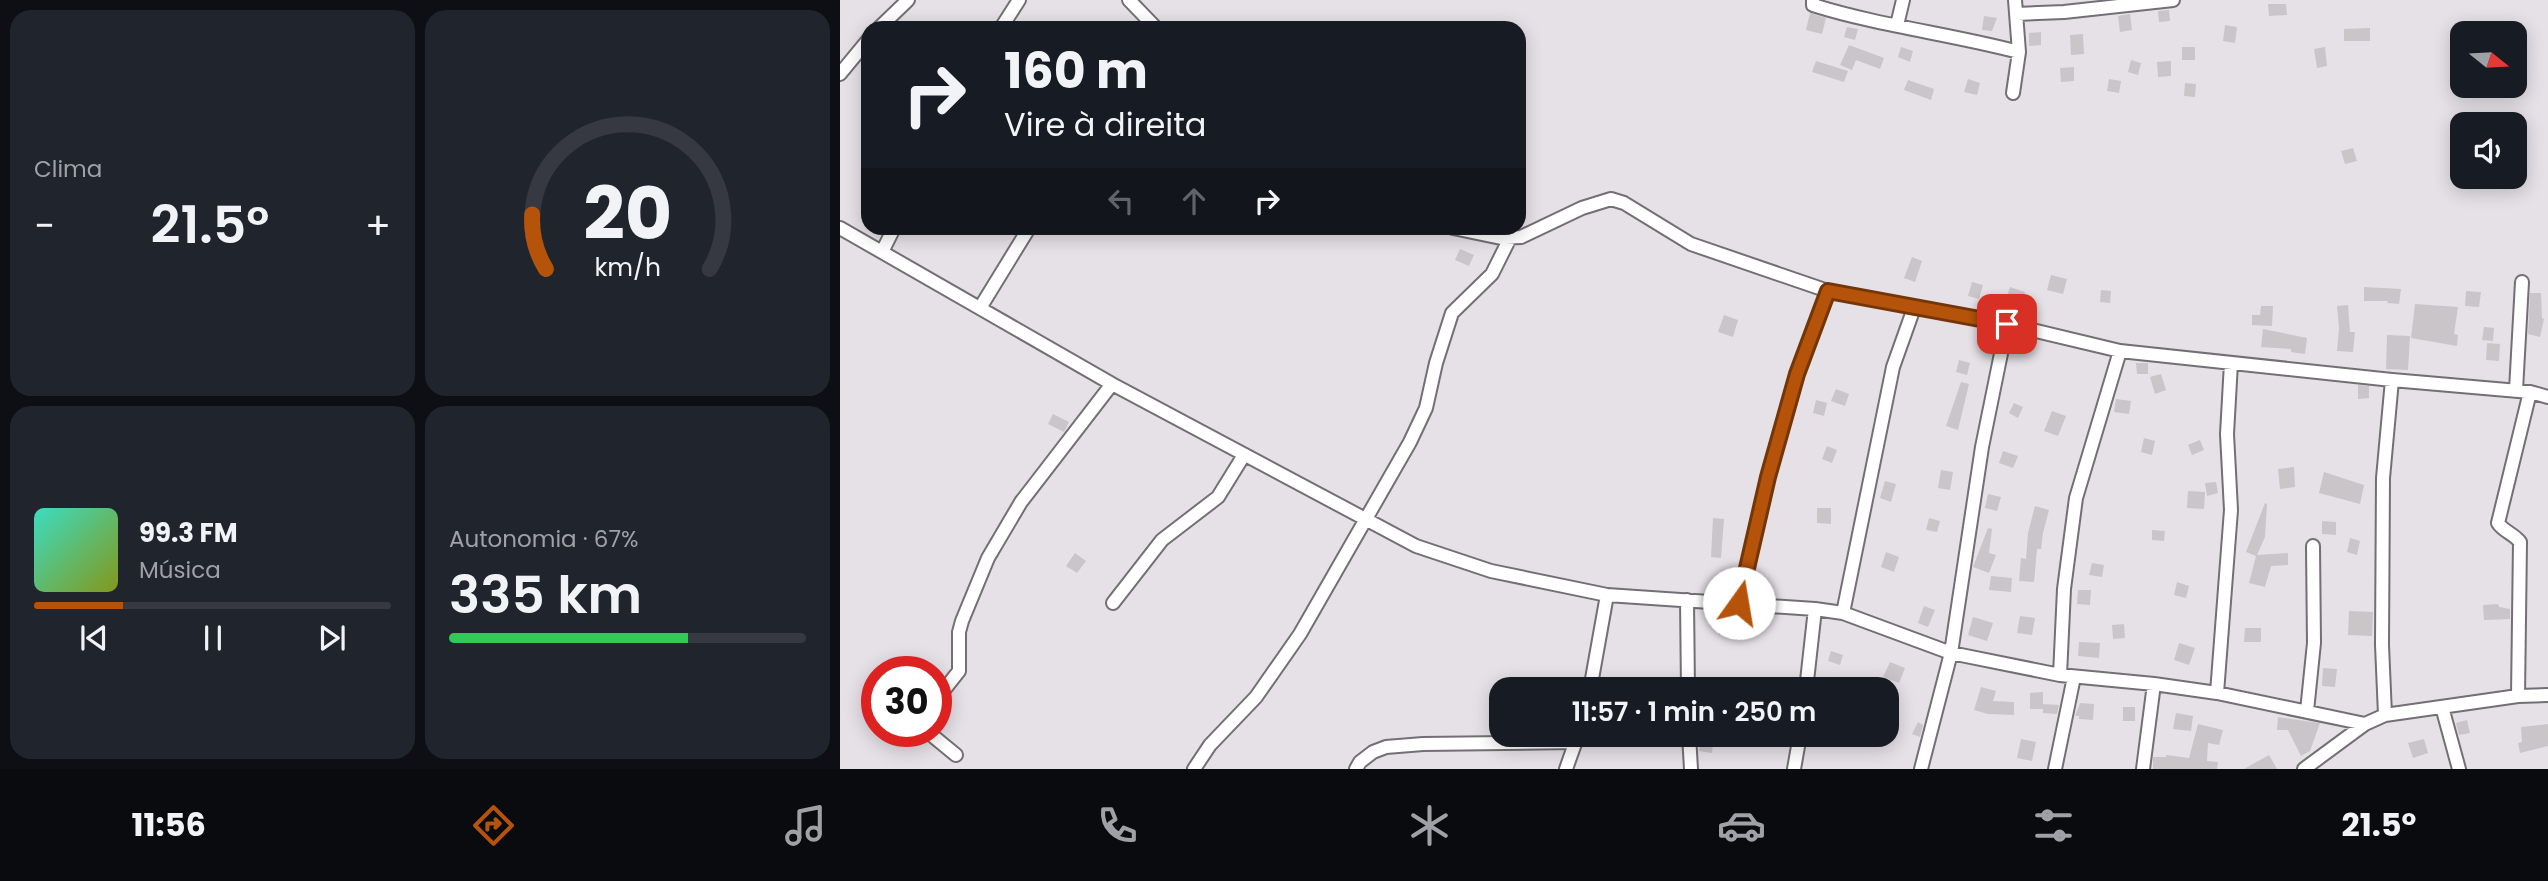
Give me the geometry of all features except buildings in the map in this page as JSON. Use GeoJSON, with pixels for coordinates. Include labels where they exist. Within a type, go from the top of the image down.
{"type":"FeatureCollection","features":[{"type":"Feature","properties":{"kind":"street"},"geometry":{"type":"LineString","coordinates":[[886,21],[908,0]]}},
{"type":"Feature","properties":{"kind":"street"},"geometry":{"type":"LineString","coordinates":[[1006,21],[1019,0]]}},
{"type":"Feature","properties":{"kind":"street"},"geometry":{"type":"LineString","coordinates":[[1129,0],[1149,21]]}},
{"type":"Feature","properties":{"kind":"street"},"geometry":{"type":"LineString","coordinates":[[1813,0],[1812,5],[1850,16],[1967,38],[2019,52]]}},
{"type":"Feature","properties":{"kind":"street"},"geometry":{"type":"LineString","coordinates":[[1897,25],[1903,0]]}},
{"type":"Feature","properties":{"kind":"street"},"geometry":{"type":"LineString","coordinates":[[2013,93],[2019,52],[2015,0]]}},
{"type":"Feature","properties":{"kind":"street"},"geometry":{"type":"LineString","coordinates":[[2017,14],[2104,4],[2173,0]]}},
{"type":"Feature","properties":{"kind":"street"},"geometry":{"type":"LineString","coordinates":[[840,74],[861,48]]}},
{"type":"Feature","properties":{"kind":"street"},"geometry":{"type":"LineString","coordinates":[[1526,235],[1582,208],[1611,200],[1624,203],[1691,244],[1828,291],[2007,324],[2120,351],[2392,380],[2516,390],[2548,397]]}},
{"type":"Feature","properties":{"kind":"street"},"geometry":{"type":"LineString","coordinates":[[840,228],[1112,384],[1416,547],[1491,571],[1607,595],[1843,613],[1951,653],[2060,676],[2217,692],[2365,724]]}},
{"type":"Feature","properties":{"kind":"street"},"geometry":{"type":"LineString","coordinates":[[882,252],[890,235]]}},
{"type":"Feature","properties":{"kind":"street"},"geometry":{"type":"LineString","coordinates":[[980,308],[1025,235]]}},
{"type":"Feature","properties":{"kind":"street"},"geometry":{"type":"LineString","coordinates":[[1484,235],[1501,239],[1525,235]]}},
{"type":"Feature","properties":{"kind":"street"},"geometry":{"type":"LineString","coordinates":[[1194,769],[1210,745],[1264,686],[1300,634],[1366,522],[1426,408],[1436,363],[1452,313],[1492,274],[1510,238]]}},
{"type":"Feature","properties":{"kind":"street"},"geometry":{"type":"LineString","coordinates":[[2516,390],[2522,282]]}},
{"type":"Feature","properties":{"kind":"street"},"geometry":{"type":"LineString","coordinates":[[1739,603],[1768,477],[1797,374],[1828,291]]}},
{"type":"Feature","properties":{"kind":"street"},"geometry":{"type":"LineString","coordinates":[[1843,613],[1893,367],[1914,308]]}},
{"type":"Feature","properties":{"kind":"street"},"geometry":{"type":"LineString","coordinates":[[1921,769],[1951,653],[1982,447],[2007,324]]}},
{"type":"Feature","properties":{"kind":"street"},"geometry":{"type":"LineString","coordinates":[[2060,676],[2064,589],[2076,498],[2120,351]]}},
{"type":"Feature","properties":{"kind":"street"},"geometry":{"type":"LineString","coordinates":[[2217,692],[2231,510],[2227,434],[2231,363]]}},
{"type":"Feature","properties":{"kind":"street"},"geometry":{"type":"LineString","coordinates":[[2385,715],[2382,645],[2383,478],[2392,380]]}},
{"type":"Feature","properties":{"kind":"street"},"geometry":{"type":"LineString","coordinates":[[952,680],[959,671],[959,632],[962,621],[988,558],[1021,502],[1112,384]]}},
{"type":"Feature","properties":{"kind":"street"},"geometry":{"type":"LineString","coordinates":[[2518,696],[2521,542],[2498,523],[2530,392]]}},
{"type":"Feature","properties":{"kind":"street"},"geometry":{"type":"LineString","coordinates":[[1113,603],[1162,540],[1218,497],[1244,455]]}},
{"type":"Feature","properties":{"kind":"street"},"geometry":{"type":"LineString","coordinates":[[2307,710],[2314,643],[2313,546]]}},
{"type":"Feature","properties":{"kind":"street"},"geometry":{"type":"LineString","coordinates":[[1592,677],[1607,595]]}},
{"type":"Feature","properties":{"kind":"street"},"geometry":{"type":"LineString","coordinates":[[1687,600],[1688,677]]}},
{"type":"Feature","properties":{"kind":"street"},"geometry":{"type":"LineString","coordinates":[[1807,677],[1815,609]]}},
{"type":"Feature","properties":{"kind":"street"},"geometry":{"type":"LineString","coordinates":[[2055,769],[2074,677]]}},
{"type":"Feature","properties":{"kind":"street"},"geometry":{"type":"LineString","coordinates":[[2143,769],[2154,684]]}},
{"type":"Feature","properties":{"kind":"street"},"geometry":{"type":"LineString","coordinates":[[2304,769],[2365,724],[2385,715],[2518,696],[2548,695]]}},
{"type":"Feature","properties":{"kind":"street"},"geometry":{"type":"LineString","coordinates":[[2442,707],[2459,769]]}},
{"type":"Feature","properties":{"kind":"street"},"geometry":{"type":"LineString","coordinates":[[1356,769],[1373,751],[1386,747],[1489,741]]}},
{"type":"Feature","properties":{"kind":"street"},"geometry":{"type":"LineString","coordinates":[[946,747],[956,755]]}},
{"type":"Feature","properties":{"kind":"street"},"geometry":{"type":"LineString","coordinates":[[1566,769],[1574,747]]}},
{"type":"Feature","properties":{"kind":"street"},"geometry":{"type":"LineString","coordinates":[[1690,747],[1691,769]]}},
{"type":"Feature","properties":{"kind":"street"},"geometry":{"type":"LineString","coordinates":[[1794,769],[1798,747]]}},
{"type":"Feature","properties":{"kind":"route"},"geometry":{"type":"LineString","coordinates":[[1739,603],[1768,477],[1797,374],[1828,291],[2007,324]]}}]}
